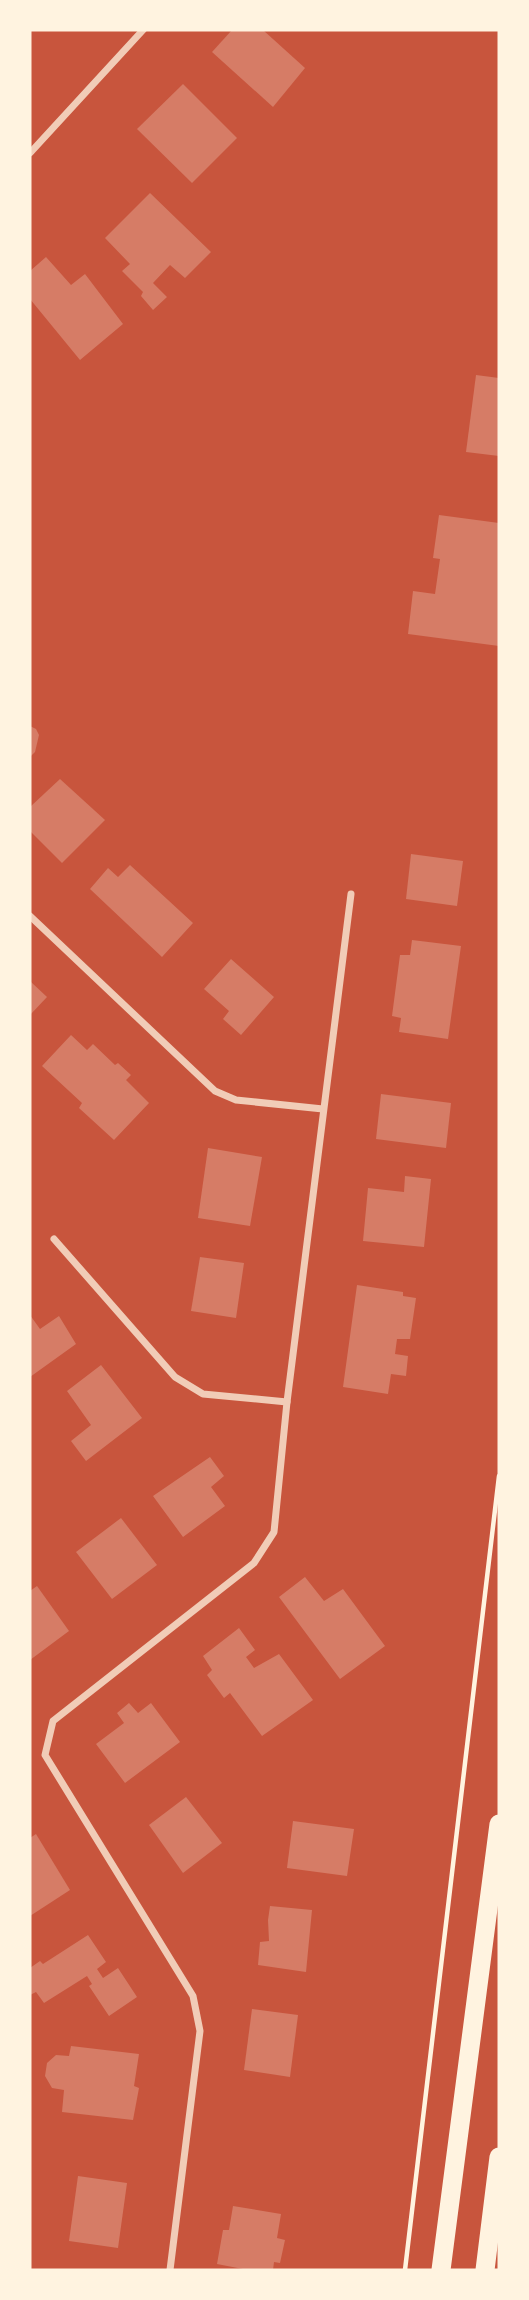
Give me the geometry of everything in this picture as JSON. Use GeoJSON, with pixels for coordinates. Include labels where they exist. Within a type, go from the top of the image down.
{"type":"FeatureCollection","features":[{"type":"Feature","properties":{"kind":"highway"},"geometry":{"type":"LineString","coordinates":[[441,2270],[499,1824]]}},
{"type":"Feature","properties":{"kind":"highway"},"geometry":{"type":"LineString","coordinates":[[485,2270],[499,2157]]}},
{"type":"Feature","properties":{"kind":"street"},"geometry":{"type":"LineString","coordinates":[[30,153],[143,30]]}},
{"type":"Feature","properties":{"kind":"street"},"geometry":{"type":"LineString","coordinates":[[170,2270],[200,2031],[193,1996],[45,1755],[52,1721],[254,1563],[274,1532],[287,1402],[351,894]]}},
{"type":"Feature","properties":{"kind":"street"},"geometry":{"type":"LineString","coordinates":[[30,916],[215,1091],[236,1100],[323,1109]]}},
{"type":"Feature","properties":{"kind":"street"},"geometry":{"type":"LineString","coordinates":[[54,1238],[175,1377],[203,1395],[287,1402]]}},
{"type":"Feature","properties":{"kind":"path"},"geometry":{"type":"LineString","coordinates":[[405,2270],[499,1476]]}},
{"type":"Feature","properties":{"kind":"building"},"geometry":{"type":"Polygon","coordinates":[[[232,30],[263,30],[305,68],[273,107],[212,52],[232,30]]]}},
{"type":"Feature","properties":{"kind":"building"},"geometry":{"type":"Polygon","coordinates":[[[183,84],[237,138],[192,183],[137,129],[183,84]]]}},
{"type":"Feature","properties":{"kind":"building"},"geometry":{"type":"Polygon","coordinates":[[[150,193],[211,252],[185,278],[170,265],[153,283],[167,297],[153,310],[141,296],[143,292],[122,271],[130,264],[105,238],[150,193]]]}},
{"type":"Feature","properties":{"kind":"building"},"geometry":{"type":"Polygon","coordinates":[[[46,257],[71,285],[85,274],[123,324],[80,360],[30,299],[30,271],[46,257]]]}},
{"type":"Feature","properties":{"kind":"building"},"geometry":{"type":"Polygon","coordinates":[[[476,375],[499,378],[499,456],[466,452],[476,375]]]}},
{"type":"Feature","properties":{"kind":"building"},"geometry":{"type":"Polygon","coordinates":[[[439,515],[499,523],[499,646],[408,634],[413,591],[435,594],[440,559],[433,558],[439,515]]]}},
{"type":"Feature","properties":{"kind":"building"},"geometry":{"type":"Polygon","coordinates":[[[30,726],[36,729],[39,735],[35,752],[30,757],[30,726]]]}},
{"type":"Feature","properties":{"kind":"building"},"geometry":{"type":"Polygon","coordinates":[[[60,779],[105,820],[62,863],[30,831],[30,807],[60,779]]]}},
{"type":"Feature","properties":{"kind":"building"},"geometry":{"type":"Polygon","coordinates":[[[411,854],[463,861],[457,906],[406,899],[411,854]]]}},
{"type":"Feature","properties":{"kind":"building"},"geometry":{"type":"Polygon","coordinates":[[[130,865],[193,923],[162,957],[90,889],[108,868],[118,877],[130,865]]]}},
{"type":"Feature","properties":{"kind":"building"},"geometry":{"type":"Polygon","coordinates":[[[412,940],[461,946],[448,1039],[399,1032],[401,1018],[392,1016],[400,955],[410,955],[412,940]]]}},
{"type":"Feature","properties":{"kind":"building"},"geometry":{"type":"Polygon","coordinates":[[[231,959],[274,997],[241,1035],[223,1019],[229,1011],[204,989],[231,959]]]}},
{"type":"Feature","properties":{"kind":"building"},"geometry":{"type":"Polygon","coordinates":[[[30,981],[47,997],[30,1015],[30,981]]]}},
{"type":"Feature","properties":{"kind":"building"},"geometry":{"type":"Polygon","coordinates":[[[71,1035],[87,1050],[93,1044],[115,1065],[118,1063],[131,1075],[126,1080],[149,1103],[114,1140],[79,1108],[82,1103],[42,1066],[71,1035]]]}},
{"type":"Feature","properties":{"kind":"building"},"geometry":{"type":"Polygon","coordinates":[[[381,1094],[451,1103],[446,1148],[376,1139],[381,1094]]]}},
{"type":"Feature","properties":{"kind":"building"},"geometry":{"type":"Polygon","coordinates":[[[208,1148],[262,1157],[250,1226],[198,1218],[208,1148]]]}},
{"type":"Feature","properties":{"kind":"building"},"geometry":{"type":"Polygon","coordinates":[[[405,1176],[431,1179],[424,1247],[363,1241],[368,1188],[404,1192],[405,1176]]]}},
{"type":"Feature","properties":{"kind":"building"},"geometry":{"type":"Polygon","coordinates":[[[200,1257],[244,1263],[236,1318],[191,1311],[200,1257]]]}},
{"type":"Feature","properties":{"kind":"building"},"geometry":{"type":"Polygon","coordinates":[[[357,1285],[403,1292],[403,1296],[416,1298],[410,1339],[397,1339],[395,1354],[408,1356],[406,1376],[391,1374],[388,1394],[343,1387],[357,1285]]]}},
{"type":"Feature","properties":{"kind":"building"},"geometry":{"type":"Polygon","coordinates":[[[30,1315],[40,1329],[59,1316],[76,1344],[30,1377],[30,1315]]]}},
{"type":"Feature","properties":{"kind":"building"},"geometry":{"type":"Polygon","coordinates":[[[101,1365],[142,1418],[86,1461],[71,1441],[91,1425],[67,1391],[101,1365]]]}},
{"type":"Feature","properties":{"kind":"building"},"geometry":{"type":"Polygon","coordinates":[[[210,1457],[224,1476],[211,1487],[225,1506],[183,1537],[153,1496],[210,1457]]]}},
{"type":"Feature","properties":{"kind":"building"},"geometry":{"type":"Polygon","coordinates":[[[121,1518],[157,1565],[112,1599],[76,1552],[121,1518]]]}},
{"type":"Feature","properties":{"kind":"building"},"geometry":{"type":"Polygon","coordinates":[[[305,1577],[324,1601],[343,1589],[385,1646],[340,1679],[279,1597],[305,1577]]]}},
{"type":"Feature","properties":{"kind":"building"},"geometry":{"type":"Polygon","coordinates":[[[37,1586],[69,1631],[30,1660],[30,1591],[37,1586]]]}},
{"type":"Feature","properties":{"kind":"building"},"geometry":{"type":"Polygon","coordinates":[[[239,1628],[255,1650],[246,1657],[254,1668],[279,1654],[313,1700],[262,1736],[230,1693],[224,1698],[207,1675],[212,1670],[203,1656],[239,1628]]]}},
{"type":"Feature","properties":{"kind":"building"},"geometry":{"type":"Polygon","coordinates":[[[129,1703],[138,1713],[151,1703],[180,1742],[125,1783],[96,1744],[124,1723],[117,1713],[129,1703]]]}},
{"type":"Feature","properties":{"kind":"building"},"geometry":{"type":"Polygon","coordinates":[[[186,1797],[222,1843],[183,1873],[149,1825],[186,1797]]]}},
{"type":"Feature","properties":{"kind":"building"},"geometry":{"type":"Polygon","coordinates":[[[293,1821],[354,1829],[347,1876],[287,1868],[293,1821]]]}},
{"type":"Feature","properties":{"kind":"building"},"geometry":{"type":"Polygon","coordinates":[[[36,1834],[70,1890],[30,1916],[30,1838],[36,1834]]]}},
{"type":"Feature","properties":{"kind":"building"},"geometry":{"type":"Polygon","coordinates":[[[270,1906],[312,1910],[306,1972],[258,1965],[260,1942],[269,1941],[270,1906]]]}},
{"type":"Feature","properties":{"kind":"building"},"geometry":{"type":"Polygon","coordinates":[[[88,1935],[106,1962],[97,1969],[103,1978],[118,1968],[137,1997],[109,2016],[89,1986],[92,1984],[87,1976],[44,2003],[36,1992],[30,1995],[30,1968],[40,1961],[43,1964],[88,1935]]]}},
{"type":"Feature","properties":{"kind":"building"},"geometry":{"type":"Polygon","coordinates":[[[252,2009],[298,2015],[290,2077],[244,2070],[252,2009]]]}},
{"type":"Feature","properties":{"kind":"building"},"geometry":{"type":"Polygon","coordinates":[[[71,2046],[139,2054],[134,2086],[139,2088],[133,2120],[62,2112],[64,2090],[52,2088],[45,2076],[47,2063],[56,2055],[69,2056],[71,2046]]]}},
{"type":"Feature","properties":{"kind":"building"},"geometry":{"type":"Polygon","coordinates":[[[78,2176],[127,2183],[118,2248],[69,2241],[78,2176]]]}},
{"type":"Feature","properties":{"kind":"building"},"geometry":{"type":"Polygon","coordinates":[[[233,2206],[281,2214],[277,2238],[285,2240],[280,2263],[274,2262],[273,2270],[248,2270],[217,2264],[223,2230],[229,2230],[233,2206]]]}}]}
